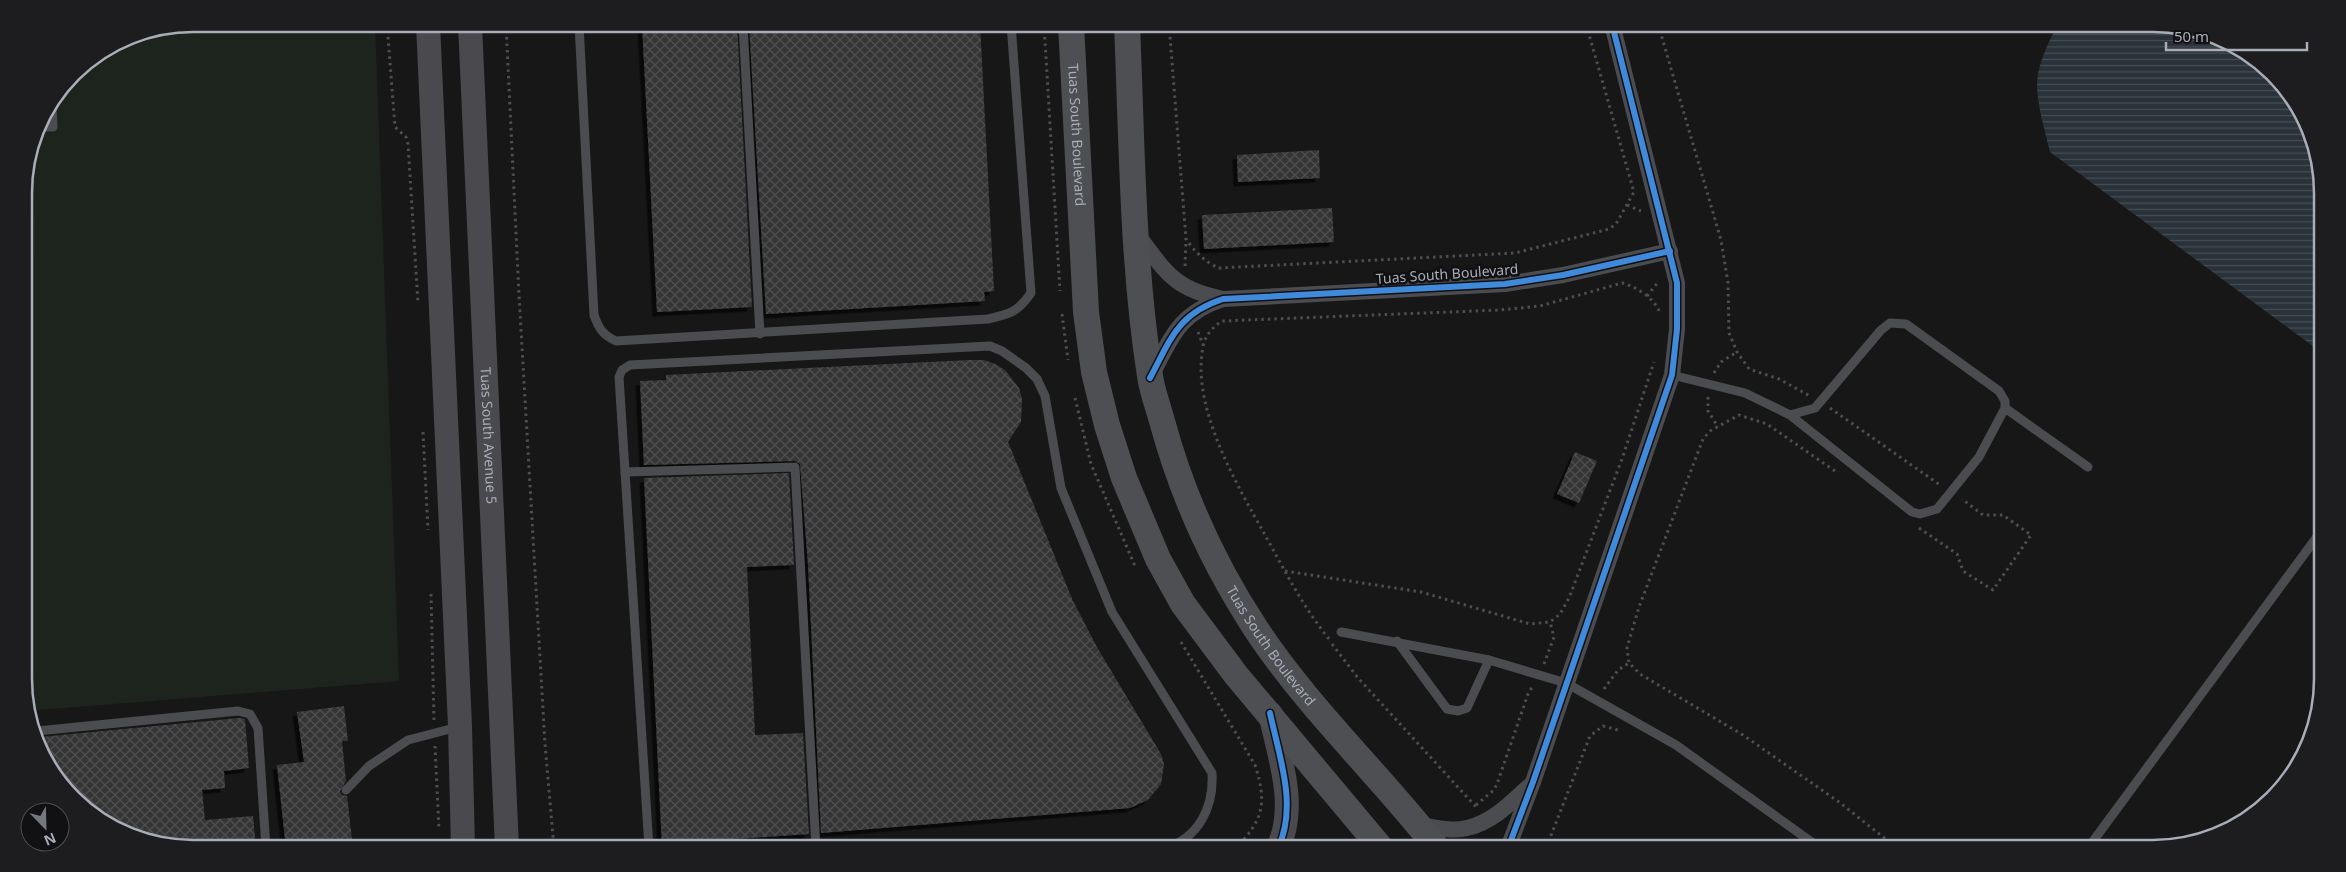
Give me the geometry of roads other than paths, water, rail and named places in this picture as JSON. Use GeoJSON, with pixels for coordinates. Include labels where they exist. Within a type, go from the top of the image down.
{"type":"FeatureCollection","features":[{"type":"Feature","properties":{"kind":"main road"},"geometry":{"type":"LineString","coordinates":[[428,32],[460,726],[463,840]]}},
{"type":"Feature","properties":{"kind":"main road","name":"Tuas South Avenue 5"},"geometry":{"type":"LineString","coordinates":[[470,32],[507,840]]}},
{"type":"Feature","properties":{"kind":"main road","name":"Tuas South Boulevard"},"geometry":{"type":"LineString","coordinates":[[1071,32],[1086,312],[1094,372],[1107,425],[1124,478],[1155,550],[1183,604],[1236,675],[1375,839]]}},
{"type":"Feature","properties":{"kind":"main road","name":"Tuas South Boulevard"},"geometry":{"type":"LineString","coordinates":[[1127,32],[1135,231],[1150,378],[1170,448],[1191,509],[1228,582],[1257,630],[1293,680],[1431,839]]}},
{"type":"Feature","properties":{"kind":"main road"},"geometry":{"type":"LineString","coordinates":[[1270,713],[1286,786],[1287,817],[1285,833],[1282,839]]}},
{"type":"Feature","properties":{"kind":"street"},"geometry":{"type":"LineString","coordinates":[[1511,839],[1533,782],[1672,374],[1678,306],[1677,283],[1614,32]]}},
{"type":"Feature","properties":{"kind":"street"},"geometry":{"type":"LineString","coordinates":[[1135,231],[1169,276],[1180,285],[1197,293],[1223,299]]}},
{"type":"Feature","properties":{"kind":"street","name":"Tuas South Boulevard"},"geometry":{"type":"LineString","coordinates":[[1223,299],[1504,284],[1563,275],[1670,251]]}},
{"type":"Feature","properties":{"kind":"street"},"geometry":{"type":"LineString","coordinates":[[1150,378],[1178,325],[1206,306],[1223,299]]}},
{"type":"Feature","properties":{"kind":"street"},"geometry":{"type":"LineString","coordinates":[[1420,825],[1466,829],[1487,820],[1510,804],[1533,782]]}},
{"type":"Feature","properties":{"kind":"lane"},"geometry":{"type":"LineString","coordinates":[[579,32],[594,315],[598,329],[605,336],[616,341],[760,334],[988,319],[1012,313],[1022,305],[1031,292],[1012,32]]}},
{"type":"Feature","properties":{"kind":"lane"},"geometry":{"type":"LineString","coordinates":[[743,32],[760,334]]}},
{"type":"Feature","properties":{"kind":"lane"},"geometry":{"type":"LineString","coordinates":[[47,127],[53,127],[53,117]]}},
{"type":"Feature","properties":{"kind":"lane"},"geometry":{"type":"LineString","coordinates":[[1672,374],[1745,393],[1790,415],[1912,512],[1920,514],[1937,510],[1980,457],[2005,408],[2005,401],[1999,391],[1906,324],[1890,323],[1881,330],[1815,408],[1790,415]]}},
{"type":"Feature","properties":{"kind":"lane"},"geometry":{"type":"LineString","coordinates":[[647,840],[619,377],[622,370],[630,365],[990,346],[1026,368],[1037,379],[1045,396],[1061,488],[1112,612],[1212,773],[1213,790],[1209,808],[1201,822],[1184,839]]}},
{"type":"Feature","properties":{"kind":"lane"},"geometry":{"type":"LineString","coordinates":[[2005,408],[2088,467]]}},
{"type":"Feature","properties":{"kind":"lane"},"geometry":{"type":"LineString","coordinates":[[625,472],[795,467],[816,840]]}},
{"type":"Feature","properties":{"kind":"lane"},"geometry":{"type":"LineString","coordinates":[[2095,839],[2313,542]]}},
{"type":"Feature","properties":{"kind":"lane"},"geometry":{"type":"LineString","coordinates":[[1342,632],[1489,660],[1566,682],[1676,745],[1808,839]]}},
{"type":"Feature","properties":{"kind":"lane"},"geometry":{"type":"LineString","coordinates":[[1397,641],[1447,709],[1453,712],[1467,708],[1489,660]]}},
{"type":"Feature","properties":{"kind":"lane"},"geometry":{"type":"LineString","coordinates":[[41,731],[238,711],[250,714],[258,728],[265,840]]}},
{"type":"Feature","properties":{"kind":"lane"},"geometry":{"type":"LineString","coordinates":[[346,790],[369,766],[408,740],[460,726]]}}]}
